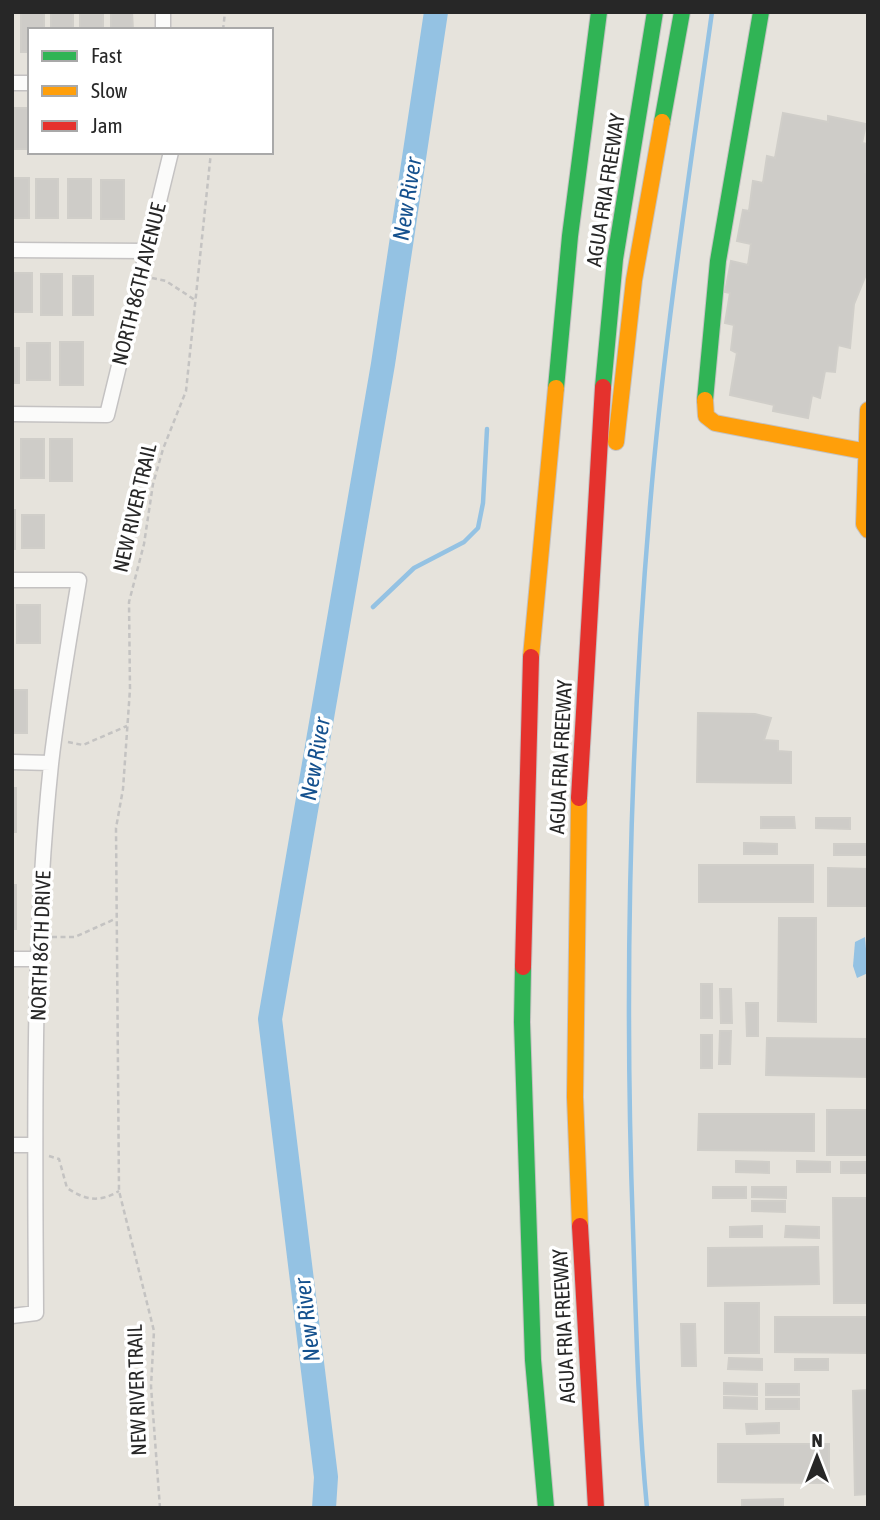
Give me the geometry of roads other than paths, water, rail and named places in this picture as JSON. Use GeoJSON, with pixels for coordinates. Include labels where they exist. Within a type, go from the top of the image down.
{"type":"FeatureCollection","features":[{"type":"Feature","properties":{"kind":"main road","name":"AGUA FRIA FREEWAY"},"geometry":{"type":"LineString","coordinates":[[546,1508],[533,1360],[522,1021],[531,650],[570,236],[599,12]]}},
{"type":"Feature","properties":{"kind":"main road","name":"AGUA FRIA FREEWAY"},"geometry":{"type":"LineString","coordinates":[[596,1508],[583,1325],[575,1097],[575,898],[597,446],[615,259],[655,12]]}},
{"type":"Feature","properties":{"kind":"main road"},"geometry":{"type":"LineString","coordinates":[[582,750],[634,280],[682,12]]}},
{"type":"Feature","properties":{"kind":"main road"},"geometry":{"type":"LineString","coordinates":[[761,12],[718,261],[704,409],[706,415],[715,423],[866,452]]}},
{"type":"Feature","properties":{"kind":"main road"},"geometry":{"type":"LineString","coordinates":[[868,410],[864,524],[868,530]]}},
{"type":"Feature","properties":{"kind":"street","name":"NORTH 86TH AVENUE"},"geometry":{"type":"LineString","coordinates":[[12,414],[107,415],[170,154]]}},
{"type":"Feature","properties":{"kind":"street"},"geometry":{"type":"LineString","coordinates":[[12,250],[146,251]]}},
{"type":"Feature","properties":{"kind":"street","name":"NORTH 86TH DRIVE"},"geometry":{"type":"LineString","coordinates":[[12,580],[79,580],[51,763],[40,959],[35,1151],[36,1313],[12,1316]]}},
{"type":"Feature","properties":{"kind":"street"},"geometry":{"type":"LineString","coordinates":[[12,762],[51,763]]}},
{"type":"Feature","properties":{"kind":"street"},"geometry":{"type":"LineString","coordinates":[[12,959],[40,959]]}},
{"type":"Feature","properties":{"kind":"street"},"geometry":{"type":"LineString","coordinates":[[12,1145],[35,1151]]}},
{"type":"Feature","properties":{"kind":"water"},"geometry":{"type":"Polygon","coordinates":[[[865,937],[868,973],[857,978],[853,966],[855,942],[865,937]]]}},
{"type":"Feature","properties":{"kind":"waterway","name":"New River"},"geometry":{"type":"LineString","coordinates":[[324,1508],[326,1477],[270,1019],[383,364],[436,12]]}},
{"type":"Feature","properties":{"kind":"waterway"},"geometry":{"type":"LineString","coordinates":[[647,1508],[638,1369],[629,1043],[631,856],[638,669],[664,365],[712,12]]}},
{"type":"Feature","properties":{"kind":"waterway"},"geometry":{"type":"LineString","coordinates":[[373,607],[414,568],[464,542],[478,528],[483,503],[487,429]]}}]}
